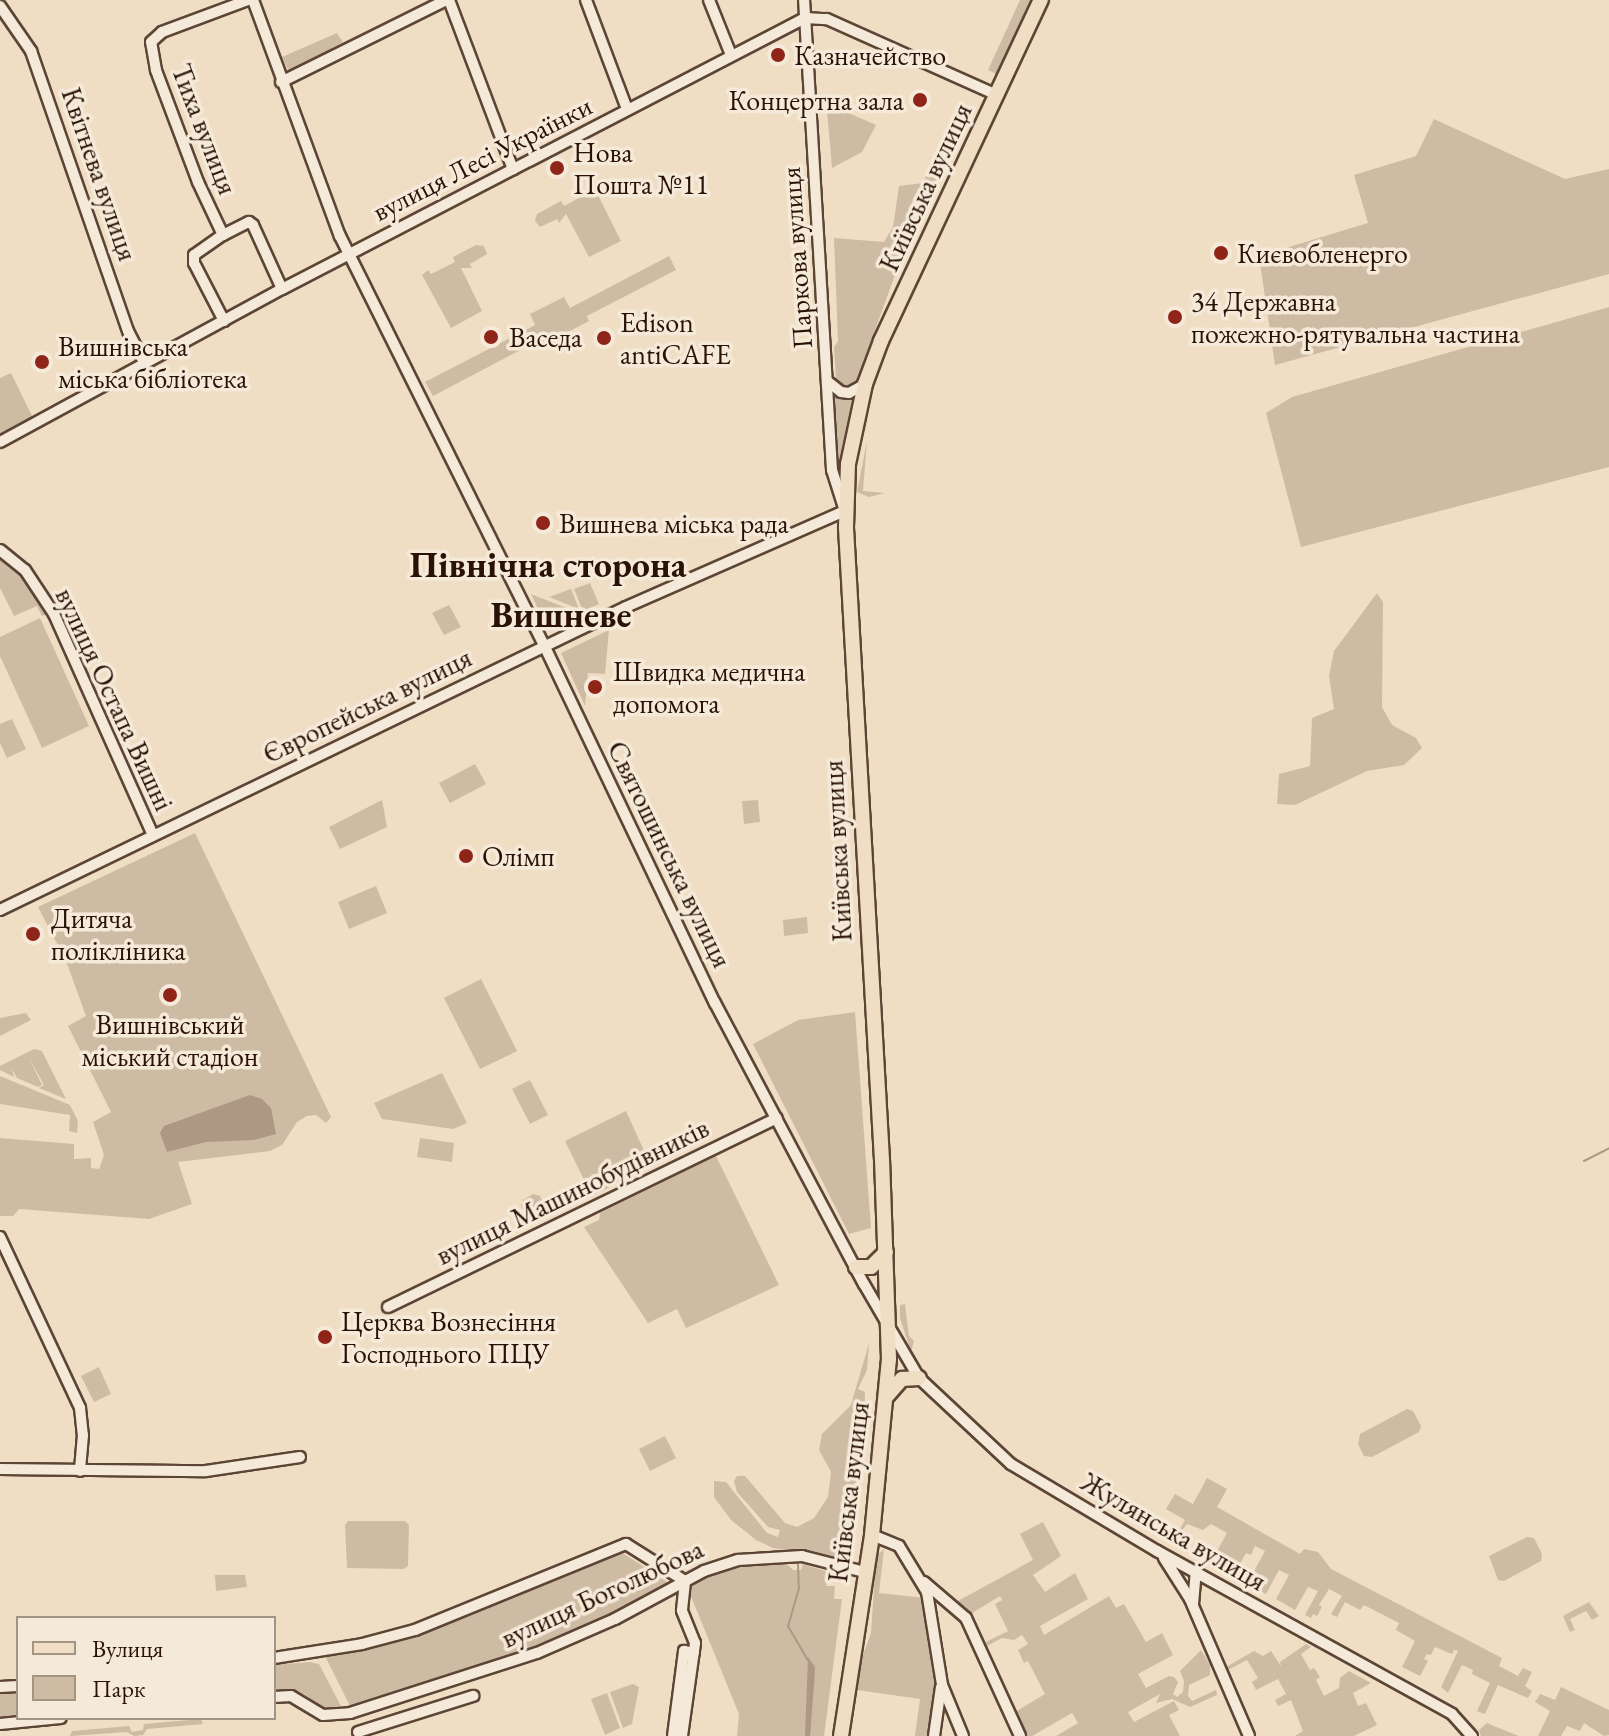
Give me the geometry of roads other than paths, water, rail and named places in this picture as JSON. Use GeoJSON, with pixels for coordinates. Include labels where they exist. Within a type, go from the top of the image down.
{"type":"FeatureCollection","features":[{"type":"Feature","properties":{"kind":"main road","name":"Київська вулиця"},"geometry":{"type":"LineString","coordinates":[[841,1736],[872,1535],[887,1396],[888,1326],[845,511],[848,464],[865,384],[1041,0]]}},
{"type":"Feature","properties":{"kind":"main road"},"geometry":{"type":"LineString","coordinates":[[856,1267],[871,1267],[886,1252]]}},
{"type":"Feature","properties":{"kind":"main road"},"geometry":{"type":"LineString","coordinates":[[887,1396],[902,1379],[919,1378]]}},
{"type":"Feature","properties":{"kind":"street","name":"Святошинська вулиця"},"geometry":{"type":"LineString","coordinates":[[251,0],[340,236],[544,645],[685,943],[888,1326]]}},
{"type":"Feature","properties":{"kind":"street","name":"Тиха вулиця"},"geometry":{"type":"LineString","coordinates":[[251,0],[162,32],[151,42],[156,70],[198,182],[223,235],[249,222],[253,225],[282,289]]}},
{"type":"Feature","properties":{"kind":"street"},"geometry":{"type":"LineString","coordinates":[[281,82],[447,0],[513,169]]}},
{"type":"Feature","properties":{"kind":"street"},"geometry":{"type":"LineString","coordinates":[[586,0],[627,109]]}},
{"type":"Feature","properties":{"kind":"street"},"geometry":{"type":"LineString","coordinates":[[709,0],[731,55]]}},
{"type":"Feature","properties":{"kind":"street","name":"Паркова вулиця"},"geometry":{"type":"LineString","coordinates":[[804,0],[832,470],[845,511]]}},
{"type":"Feature","properties":{"kind":"street","name":"Квітнева вулиця"},"geometry":{"type":"LineString","coordinates":[[0,6],[31,51],[128,331],[145,364]]}},
{"type":"Feature","properties":{"kind":"street"},"geometry":{"type":"LineString","coordinates":[[805,18],[827,19],[997,95]]}},
{"type":"Feature","properties":{"kind":"street","name":"вулиця Лесі Українки"},"geometry":{"type":"LineString","coordinates":[[0,442],[282,289],[805,18]]}},
{"type":"Feature","properties":{"kind":"street"},"geometry":{"type":"LineString","coordinates":[[223,235],[194,255],[194,263],[224,321]]}},
{"type":"Feature","properties":{"kind":"street"},"geometry":{"type":"LineString","coordinates":[[827,381],[841,392],[849,393],[865,384]]}},
{"type":"Feature","properties":{"kind":"street","name":"Європейська вулиця"},"geometry":{"type":"LineString","coordinates":[[0,910],[544,645],[845,511]]}},
{"type":"Feature","properties":{"kind":"street","name":"вулиця Остапа Вишні"},"geometry":{"type":"LineString","coordinates":[[0,550],[25,570],[54,614],[153,835]]}},
{"type":"Feature","properties":{"kind":"street","name":"вулиця Машинобудівників"},"geometry":{"type":"LineString","coordinates":[[388,1307],[777,1118]]}},
{"type":"Feature","properties":{"kind":"street"},"geometry":{"type":"LineString","coordinates":[[0,1237],[80,1408],[83,1435],[80,1471]]}},
{"type":"Feature","properties":{"kind":"street","name":"Жулянська вулиця"},"geometry":{"type":"LineString","coordinates":[[888,1326],[919,1378],[1011,1464],[1157,1551],[1452,1714],[1472,1736]]}},
{"type":"Feature","properties":{"kind":"street"},"geometry":{"type":"LineString","coordinates":[[0,1469],[206,1471],[300,1457]]}},
{"type":"Feature","properties":{"kind":"street"},"geometry":{"type":"LineString","coordinates":[[872,1535],[899,1546],[927,1592],[942,1685],[963,1736]]}},
{"type":"Feature","properties":{"kind":"street","name":"вулиця Боголюбова"},"geometry":{"type":"LineString","coordinates":[[276,1658],[362,1644],[415,1630],[626,1544],[685,1581]]}},
{"type":"Feature","properties":{"kind":"street"},"geometry":{"type":"LineString","coordinates":[[1157,1551],[1175,1573],[1193,1606],[1249,1736]]}},
{"type":"Feature","properties":{"kind":"street","name":"вулиця Боголюбова"},"geometry":{"type":"LineString","coordinates":[[276,1697],[291,1696],[323,1715],[350,1713],[537,1653],[615,1619],[723,1563],[753,1557],[802,1556],[865,1572]]}},
{"type":"Feature","properties":{"kind":"street"},"geometry":{"type":"LineString","coordinates":[[1193,1606],[1196,1572]]}},
{"type":"Feature","properties":{"kind":"street"},"geometry":{"type":"LineString","coordinates":[[920,1579],[966,1618],[1020,1736]]}},
{"type":"Feature","properties":{"kind":"street"},"geometry":{"type":"LineString","coordinates":[[682,1736],[695,1643],[682,1610],[685,1581]]}},
{"type":"Feature","properties":{"kind":"street"},"geometry":{"type":"LineString","coordinates":[[673,1736],[684,1651],[694,1653]]}},
{"type":"Feature","properties":{"kind":"street"},"geometry":{"type":"LineString","coordinates":[[934,1736],[942,1685]]}},
{"type":"Feature","properties":{"kind":"street"},"geometry":{"type":"LineString","coordinates":[[358,1732],[473,1696]]}},
{"type":"Feature","properties":{"kind":"street"},"geometry":{"type":"LineString","coordinates":[[0,1724],[41,1720]]}},
{"type":"Feature","properties":{"kind":"waterway"},"geometry":{"type":"LineString","coordinates":[[1584,1161],[1609,1148]]}},
{"type":"Feature","properties":{"kind":"waterway"},"geometry":{"type":"LineString","coordinates":[[798,1564],[799,1588],[788,1626],[808,1660]]}},
{"type":"Feature","properties":{"kind":"place","name":"Казначейство"},"geometry":{"type":"Point","coordinates":[778,55]}},
{"type":"Feature","properties":{"kind":"place","name":"Концертна зала"},"geometry":{"type":"Point","coordinates":[920,100]}},
{"type":"Feature","properties":{"kind":"place","name":"Нова Пошта №11"},"geometry":{"type":"Point","coordinates":[557,168]}},
{"type":"Feature","properties":{"kind":"place","name":"Києвобленерго"},"geometry":{"type":"Point","coordinates":[1221,253]}},
{"type":"Feature","properties":{"kind":"place","name":"34 Державна пожежно-рятувальна частина"},"geometry":{"type":"Point","coordinates":[1175,317]}},
{"type":"Feature","properties":{"kind":"place","name":"Васеда"},"geometry":{"type":"Point","coordinates":[491,337]}},
{"type":"Feature","properties":{"kind":"place","name":"Edison antiCAFE"},"geometry":{"type":"Point","coordinates":[604,338]}},
{"type":"Feature","properties":{"kind":"place","name":"Вишнівська міська бібліотека"},"geometry":{"type":"Point","coordinates":[42,362]}},
{"type":"Feature","properties":{"kind":"place","name":"Вишнева міська рада"},"geometry":{"type":"Point","coordinates":[543,523]}},
{"type":"Feature","properties":{"kind":"place","name":"Швидка медична допомога"},"geometry":{"type":"Point","coordinates":[595,687]}},
{"type":"Feature","properties":{"kind":"place","name":"Олімп"},"geometry":{"type":"Point","coordinates":[466,856]}},
{"type":"Feature","properties":{"kind":"place","name":"Дитяча полікліника"},"geometry":{"type":"Point","coordinates":[33,934]}},
{"type":"Feature","properties":{"kind":"place","name":"Вишнівський міський стадіон"},"geometry":{"type":"Point","coordinates":[170,995]}},
{"type":"Feature","properties":{"kind":"place","name":"Церква Вознесіння Господнього ПЦУ"},"geometry":{"type":"Point","coordinates":[325,1337]}},
{"type":"Feature","properties":{"kind":"district","name":"Північна сторона"},"geometry":{"type":"Point","coordinates":[548,565]}},
{"type":"Feature","properties":{"kind":"district","name":"Вишневе"},"geometry":{"type":"Point","coordinates":[561,615]}}]}
